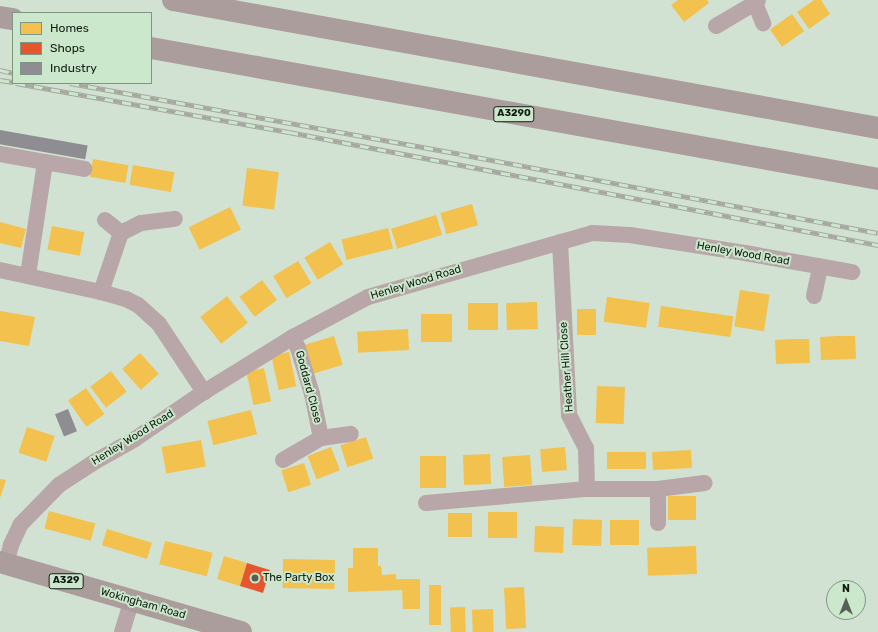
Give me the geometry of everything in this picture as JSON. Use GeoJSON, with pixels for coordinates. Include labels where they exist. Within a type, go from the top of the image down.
{"type":"FeatureCollection","features":[{"type":"Feature","properties":{"kind":"main road"},"geometry":{"type":"LineString","coordinates":[[173,0],[878,128]]}},
{"type":"Feature","properties":{"kind":"main road"},"geometry":{"type":"LineString","coordinates":[[0,17],[12,19]]}},
{"type":"Feature","properties":{"kind":"main road","name":"A3290"},"geometry":{"type":"LineString","coordinates":[[152,48],[878,179]]}},
{"type":"Feature","properties":{"kind":"main road","name":"Wokingham Road"},"geometry":{"type":"LineString","coordinates":[[3,563],[241,632]]}},
{"type":"Feature","properties":{"kind":"street"},"geometry":{"type":"LineString","coordinates":[[716,26],[757,2],[763,23]]}},
{"type":"Feature","properties":{"kind":"street"},"geometry":{"type":"LineString","coordinates":[[0,154],[84,169]]}},
{"type":"Feature","properties":{"kind":"street"},"geometry":{"type":"LineString","coordinates":[[28,275],[45,162]]}},
{"type":"Feature","properties":{"kind":"street"},"geometry":{"type":"LineString","coordinates":[[101,292],[121,233],[141,223],[175,219]]}},
{"type":"Feature","properties":{"kind":"street"},"geometry":{"type":"LineString","coordinates":[[105,220],[121,233]]}},
{"type":"Feature","properties":{"kind":"street","name":"Henley Wood Road"},"geometry":{"type":"LineString","coordinates":[[3,563],[21,524],[59,485],[96,461],[135,439],[204,392],[293,337],[368,297],[592,233],[630,235],[852,272]]}},
{"type":"Feature","properties":{"kind":"street","name":"Heather Hill Close"},"geometry":{"type":"LineString","coordinates":[[560,242],[569,415],[586,448],[588,489]]}},
{"type":"Feature","properties":{"kind":"street"},"geometry":{"type":"LineString","coordinates":[[814,296],[820,267]]}},
{"type":"Feature","properties":{"kind":"street"},"geometry":{"type":"LineString","coordinates":[[0,270],[28,275],[126,299],[149,314],[159,324],[204,392]]}},
{"type":"Feature","properties":{"kind":"street","name":"Goddard Close"},"geometry":{"type":"LineString","coordinates":[[293,337],[298,348],[312,394],[321,438]]}},
{"type":"Feature","properties":{"kind":"street","name":"Goddard Close"},"geometry":{"type":"LineString","coordinates":[[283,460],[321,438],[351,434]]}},
{"type":"Feature","properties":{"kind":"street"},"geometry":{"type":"LineString","coordinates":[[426,504],[588,489],[658,488],[704,483]]}},
{"type":"Feature","properties":{"kind":"street"},"geometry":{"type":"LineString","coordinates":[[658,488],[658,523]]}},
{"type":"Feature","properties":{"kind":"street"},"geometry":{"type":"LineString","coordinates":[[122,632],[132,600]]}},
{"type":"Feature","properties":{"kind":"building: Homes"},"geometry":{"type":"Polygon","coordinates":[[[678,0],[707,0],[709,3],[684,22],[671,5],[678,0]]]}},
{"type":"Feature","properties":{"kind":"building: Homes"},"geometry":{"type":"Polygon","coordinates":[[[814,0],[821,0],[830,14],[809,29],[797,12],[814,0]]]}},
{"type":"Feature","properties":{"kind":"building: Homes"},"geometry":{"type":"Polygon","coordinates":[[[792,14],[804,31],[782,47],[770,29],[792,14]]]}},
{"type":"Feature","properties":{"kind":"building: Homes"},"geometry":{"type":"Polygon","coordinates":[[[93,159],[128,165],[125,183],[90,177],[93,159]]]}},
{"type":"Feature","properties":{"kind":"building: Homes"},"geometry":{"type":"Polygon","coordinates":[[[133,165],[174,172],[171,192],[130,185],[133,165]]]}},
{"type":"Feature","properties":{"kind":"building: Homes"},"geometry":{"type":"Polygon","coordinates":[[[247,168],[279,172],[274,210],[242,206],[247,168]]]}},
{"type":"Feature","properties":{"kind":"building: Homes"},"geometry":{"type":"Polygon","coordinates":[[[472,204],[478,225],[446,234],[440,213],[472,204]]]}},
{"type":"Feature","properties":{"kind":"building: Homes"},"geometry":{"type":"Polygon","coordinates":[[[230,207],[241,229],[200,250],[189,227],[230,207]]]}},
{"type":"Feature","properties":{"kind":"building: Homes"},"geometry":{"type":"Polygon","coordinates":[[[436,215],[442,235],[397,249],[391,229],[436,215]]]}},
{"type":"Feature","properties":{"kind":"building: Homes"},"geometry":{"type":"Polygon","coordinates":[[[0,222],[26,229],[21,248],[0,243],[0,222]]]}},
{"type":"Feature","properties":{"kind":"building: Homes"},"geometry":{"type":"Polygon","coordinates":[[[52,226],[84,232],[80,256],[47,250],[52,226]]]}},
{"type":"Feature","properties":{"kind":"building: Homes"},"geometry":{"type":"Polygon","coordinates":[[[388,228],[393,248],[347,260],[341,240],[388,228]]]}},
{"type":"Feature","properties":{"kind":"building: Homes"},"geometry":{"type":"Polygon","coordinates":[[[330,242],[343,264],[318,280],[304,257],[330,242]]]}},
{"type":"Feature","properties":{"kind":"building: Homes"},"geometry":{"type":"Polygon","coordinates":[[[298,261],[311,283],[287,298],[273,276],[298,261]]]}},
{"type":"Feature","properties":{"kind":"building: Homes"},"geometry":{"type":"Polygon","coordinates":[[[262,280],[277,300],[255,317],[240,297],[262,280]]]}},
{"type":"Feature","properties":{"kind":"building: Homes"},"geometry":{"type":"Polygon","coordinates":[[[740,290],[770,295],[764,331],[734,327],[740,290]]]}},
{"type":"Feature","properties":{"kind":"building: Homes"},"geometry":{"type":"Polygon","coordinates":[[[227,296],[248,323],[221,344],[200,317],[227,296]]]}},
{"type":"Feature","properties":{"kind":"building: Homes"},"geometry":{"type":"Polygon","coordinates":[[[607,297],[650,303],[646,328],[604,322],[607,297]]]}},
{"type":"Feature","properties":{"kind":"building: Homes"},"geometry":{"type":"Polygon","coordinates":[[[537,302],[538,329],[507,330],[506,303],[537,302]]]}},
{"type":"Feature","properties":{"kind":"building: Homes"},"geometry":{"type":"Polygon","coordinates":[[[468,303],[498,303],[498,330],[468,330],[468,303]]]}},
{"type":"Feature","properties":{"kind":"building: Homes"},"geometry":{"type":"Polygon","coordinates":[[[661,306],[733,316],[730,337],[658,327],[661,306]]]}},
{"type":"Feature","properties":{"kind":"building: Homes"},"geometry":{"type":"Polygon","coordinates":[[[577,309],[596,309],[596,335],[577,335],[577,309]]]}},
{"type":"Feature","properties":{"kind":"building: Homes"},"geometry":{"type":"Polygon","coordinates":[[[0,311],[35,317],[29,346],[0,341],[0,311]]]}},
{"type":"Feature","properties":{"kind":"building: Homes"},"geometry":{"type":"Polygon","coordinates":[[[421,314],[452,314],[452,342],[421,342],[421,314]]]}},
{"type":"Feature","properties":{"kind":"building: Homes"},"geometry":{"type":"Polygon","coordinates":[[[408,329],[409,350],[358,353],[357,332],[408,329]]]}},
{"type":"Feature","properties":{"kind":"building: Homes"},"geometry":{"type":"Polygon","coordinates":[[[334,336],[343,365],[313,374],[304,345],[334,336]]]}},
{"type":"Feature","properties":{"kind":"building: Homes"},"geometry":{"type":"Polygon","coordinates":[[[855,336],[856,359],[821,360],[820,337],[855,336]]]}},
{"type":"Feature","properties":{"kind":"building: Homes"},"geometry":{"type":"Polygon","coordinates":[[[809,339],[810,363],[776,364],[775,340],[809,339]]]}},
{"type":"Feature","properties":{"kind":"building: Homes"},"geometry":{"type":"Polygon","coordinates":[[[289,352],[296,386],[279,390],[271,356],[289,352]]]}},
{"type":"Feature","properties":{"kind":"building: Homes"},"geometry":{"type":"Polygon","coordinates":[[[140,353],[159,374],[141,390],[122,369],[140,353]]]}},
{"type":"Feature","properties":{"kind":"building: Homes"},"geometry":{"type":"Polygon","coordinates":[[[264,368],[271,401],[253,405],[246,372],[264,368]]]}},
{"type":"Feature","properties":{"kind":"building: Homes"},"geometry":{"type":"Polygon","coordinates":[[[111,371],[127,392],[106,407],[90,387],[111,371]]]}},
{"type":"Feature","properties":{"kind":"building: Homes"},"geometry":{"type":"Polygon","coordinates":[[[597,386],[625,387],[624,424],[596,423],[597,386]]]}},
{"type":"Feature","properties":{"kind":"building: Homes"},"geometry":{"type":"Polygon","coordinates":[[[86,388],[104,414],[86,427],[68,401],[86,388]]]}},
{"type":"Feature","properties":{"kind":"building: Homes"},"geometry":{"type":"Polygon","coordinates":[[[251,410],[257,434],[213,445],[207,421],[251,410]]]}},
{"type":"Feature","properties":{"kind":"building: Homes"},"geometry":{"type":"Polygon","coordinates":[[[27,427],[55,436],[46,462],[19,453],[27,427]]]}},
{"type":"Feature","properties":{"kind":"building: Homes"},"geometry":{"type":"Polygon","coordinates":[[[366,437],[373,459],[347,467],[340,445],[366,437]]]}},
{"type":"Feature","properties":{"kind":"building: Homes"},"geometry":{"type":"Polygon","coordinates":[[[201,440],[206,467],[166,474],[162,447],[201,440]]]}},
{"type":"Feature","properties":{"kind":"building: Homes"},"geometry":{"type":"Polygon","coordinates":[[[331,447],[340,470],[317,479],[308,456],[331,447]]]}},
{"type":"Feature","properties":{"kind":"building: Homes"},"geometry":{"type":"Polygon","coordinates":[[[565,447],[567,470],[542,472],[540,449],[565,447]]]}},
{"type":"Feature","properties":{"kind":"building: Homes"},"geometry":{"type":"Polygon","coordinates":[[[691,450],[692,468],[653,470],[652,452],[691,450]]]}},
{"type":"Feature","properties":{"kind":"building: Homes"},"geometry":{"type":"Polygon","coordinates":[[[607,452],[646,452],[646,469],[607,469],[607,452]]]}},
{"type":"Feature","properties":{"kind":"building: Homes"},"geometry":{"type":"Polygon","coordinates":[[[490,454],[491,484],[464,485],[463,455],[490,454]]]}},
{"type":"Feature","properties":{"kind":"building: Homes"},"geometry":{"type":"Polygon","coordinates":[[[530,455],[532,485],[504,487],[502,457],[530,455]]]}},
{"type":"Feature","properties":{"kind":"building: Homes"},"geometry":{"type":"Polygon","coordinates":[[[420,456],[446,456],[446,488],[420,488],[420,456]]]}},
{"type":"Feature","properties":{"kind":"building: Homes"},"geometry":{"type":"Polygon","coordinates":[[[304,463],[311,485],[288,492],[281,470],[304,463]]]}},
{"type":"Feature","properties":{"kind":"building: Homes"},"geometry":{"type":"Polygon","coordinates":[[[0,479],[6,480],[0,498],[0,479]]]}},
{"type":"Feature","properties":{"kind":"building: Homes"},"geometry":{"type":"Polygon","coordinates":[[[668,496],[696,496],[696,520],[668,520],[668,496]]]}},
{"type":"Feature","properties":{"kind":"building: Homes"},"geometry":{"type":"Polygon","coordinates":[[[49,511],[95,523],[91,541],[44,528],[49,511]]]}},
{"type":"Feature","properties":{"kind":"building: Homes"},"geometry":{"type":"Polygon","coordinates":[[[488,512],[517,512],[517,538],[488,538],[488,512]]]}},
{"type":"Feature","properties":{"kind":"building: Homes"},"geometry":{"type":"Polygon","coordinates":[[[448,513],[472,513],[472,537],[448,537],[448,513]]]}},
{"type":"Feature","properties":{"kind":"building: Homes"},"geometry":{"type":"Polygon","coordinates":[[[573,519],[602,520],[601,546],[572,545],[573,519]]]}},
{"type":"Feature","properties":{"kind":"building: Homes"},"geometry":{"type":"Polygon","coordinates":[[[610,520],[639,520],[639,545],[610,545],[610,520]]]}},
{"type":"Feature","properties":{"kind":"building: Homes"},"geometry":{"type":"Polygon","coordinates":[[[535,526],[564,527],[563,553],[534,552],[535,526]]]}},
{"type":"Feature","properties":{"kind":"building: Homes"},"geometry":{"type":"Polygon","coordinates":[[[107,529],[152,543],[147,559],[102,545],[107,529]]]}},
{"type":"Feature","properties":{"kind":"building: Homes"},"geometry":{"type":"Polygon","coordinates":[[[165,541],[213,553],[207,576],[159,564],[165,541]]]}},
{"type":"Feature","properties":{"kind":"building: Homes"},"geometry":{"type":"Polygon","coordinates":[[[696,546],[697,574],[648,576],[647,548],[696,546]]]}},
{"type":"Feature","properties":{"kind":"building: Homes"},"geometry":{"type":"Polygon","coordinates":[[[353,548],[378,548],[378,566],[381,566],[382,575],[396,574],[396,579],[420,579],[420,609],[403,609],[402,590],[348,592],[348,568],[353,568],[353,548]]]}},
{"type":"Feature","properties":{"kind":"building: Homes"},"geometry":{"type":"Polygon","coordinates":[[[224,556],[247,563],[240,586],[217,579],[224,556]]]}},
{"type":"Feature","properties":{"kind":"building: Homes"},"geometry":{"type":"Polygon","coordinates":[[[283,559],[335,560],[334,589],[282,588],[283,559]]]}},
{"type":"Feature","properties":{"kind":"building: Homes"},"geometry":{"type":"Polygon","coordinates":[[[429,585],[441,585],[441,625],[429,625],[429,585]]]}},
{"type":"Feature","properties":{"kind":"building: Homes"},"geometry":{"type":"Polygon","coordinates":[[[524,587],[526,628],[506,629],[504,588],[524,587]]]}},
{"type":"Feature","properties":{"kind":"building: Homes"},"geometry":{"type":"Polygon","coordinates":[[[465,607],[466,632],[451,632],[450,608],[465,607]]]}},
{"type":"Feature","properties":{"kind":"building: Homes"},"geometry":{"type":"Polygon","coordinates":[[[493,609],[494,632],[473,632],[472,610],[493,609]]]}},
{"type":"Feature","properties":{"kind":"building: Shops","name":"The Party Box"},"geometry":{"type":"Polygon","coordinates":[[[247,563],[270,570],[263,593],[240,586],[247,563]]]}},
{"type":"Feature","properties":{"kind":"building: Industry"},"geometry":{"type":"Polygon","coordinates":[[[0,130],[88,145],[85,159],[0,144],[0,130]]]}},
{"type":"Feature","properties":{"kind":"building: Industry"},"geometry":{"type":"Polygon","coordinates":[[[68,409],[77,431],[64,436],[55,414],[68,409]]]}},
{"type":"Feature","properties":{"kind":"railway"},"geometry":{"type":"LineString","coordinates":[[0,70],[12,73]]}},
{"type":"Feature","properties":{"kind":"railway"},"geometry":{"type":"LineString","coordinates":[[0,80],[12,82]]}},
{"type":"Feature","properties":{"kind":"railway"},"geometry":{"type":"LineString","coordinates":[[22,84],[289,132],[878,245]]}},
{"type":"Feature","properties":{"kind":"railway"},"geometry":{"type":"LineString","coordinates":[[75,84],[460,154],[878,233]]}},
{"type":"Feature","properties":{"kind":"place","name":"The Party Box"},"geometry":{"type":"Point","coordinates":[255,578]}}]}
